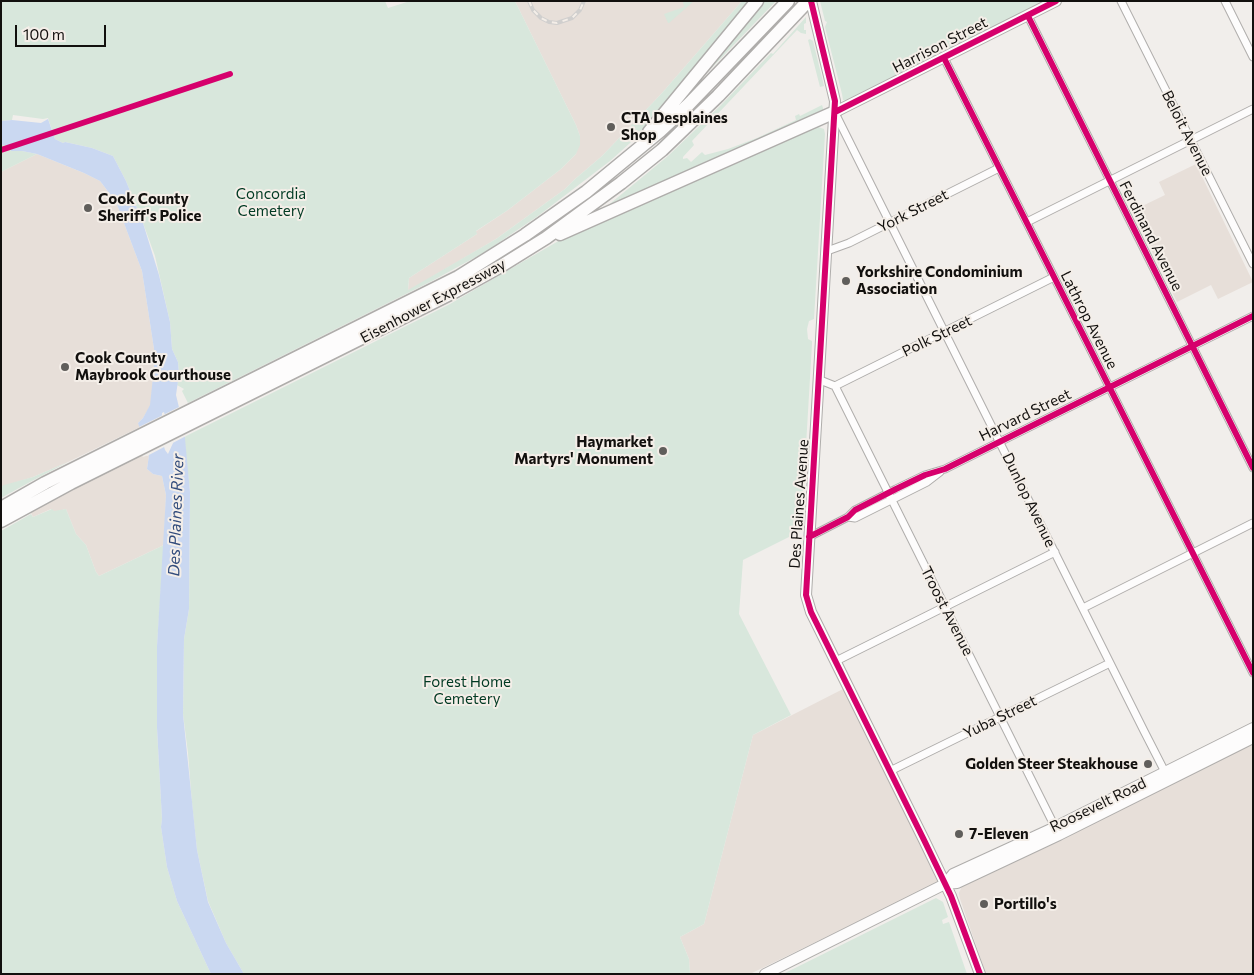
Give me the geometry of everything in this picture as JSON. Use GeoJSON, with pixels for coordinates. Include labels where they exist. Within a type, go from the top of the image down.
{"type":"FeatureCollection","features":[{"type":"Feature","properties":{"kind":"highway"},"geometry":{"type":"LineString","coordinates":[[633,155],[649,131],[757,1]]}},
{"type":"Feature","properties":{"kind":"highway","name":"Eisenhower Expressway"},"geometry":{"type":"LineString","coordinates":[[1,521],[143,441],[458,276],[525,235],[564,209],[633,155],[690,104],[788,1]]}},
{"type":"Feature","properties":{"kind":"highway","name":"Eisenhower Expressway"},"geometry":{"type":"LineString","coordinates":[[192,416],[456,291],[546,238],[621,183],[662,150],[811,4]]}},
{"type":"Feature","properties":{"kind":"highway"},"geometry":{"type":"LineString","coordinates":[[546,238],[569,231],[835,112]]}},
{"type":"Feature","properties":{"kind":"highway","name":"Eisenhower Expressway"},"geometry":{"type":"LineString","coordinates":[[1,508],[45,483],[143,441]]}},
{"type":"Feature","properties":{"kind":"main road","name":"Harrison Street"},"geometry":{"type":"LineString","coordinates":[[835,112],[1056,1]]}},
{"type":"Feature","properties":{"kind":"main road","name":"Des Plaines Avenue"},"geometry":{"type":"LineString","coordinates":[[811,4],[835,102],[835,112],[806,595],[808,604],[945,884],[980,974]]}},
{"type":"Feature","properties":{"kind":"main road","name":"Roosevelt Road"},"geometry":{"type":"LineString","coordinates":[[765,974],[945,884],[957,883],[1169,775],[1253,728]]}},
{"type":"Feature","properties":{"kind":"main road","name":"Roosevelt Road"},"geometry":{"type":"LineString","coordinates":[[1169,775],[1253,738]]}},
{"type":"Feature","properties":{"kind":"street","name":"Beloit Avenue"},"geometry":{"type":"LineString","coordinates":[[1121,1],[1253,264]]}},
{"type":"Feature","properties":{"kind":"street"},"geometry":{"type":"LineString","coordinates":[[1225,1],[1253,57]]}},
{"type":"Feature","properties":{"kind":"street","name":"Ferdinand Avenue"},"geometry":{"type":"LineString","coordinates":[[1028,16],[1253,468]]}},
{"type":"Feature","properties":{"kind":"street","name":"Lathrop Avenue"},"geometry":{"type":"LineString","coordinates":[[944,58],[1253,673]]}},
{"type":"Feature","properties":{"kind":"street"},"geometry":{"type":"LineString","coordinates":[[1027,222],[1253,109]]}},
{"type":"Feature","properties":{"kind":"street","name":"Dunlop Avenue"},"geometry":{"type":"LineString","coordinates":[[835,112],[1110,663],[1169,775]]}},
{"type":"Feature","properties":{"kind":"street","name":"York Street"},"geometry":{"type":"LineString","coordinates":[[827,251],[850,243],[999,168]]}},
{"type":"Feature","properties":{"kind":"street","name":"Polk Street"},"geometry":{"type":"LineString","coordinates":[[835,386],[1054,277]]}},
{"type":"Feature","properties":{"kind":"street","name":"Harvard Street"},"geometry":{"type":"LineString","coordinates":[[809,537],[848,517],[855,518],[925,475],[945,469],[1253,316]]}},
{"type":"Feature","properties":{"kind":"street"},"geometry":{"type":"LineString","coordinates":[[820,380],[835,386]]}},
{"type":"Feature","properties":{"kind":"street","name":"Troost Avenue"},"geometry":{"type":"LineString","coordinates":[[835,386],[1057,831]]}},
{"type":"Feature","properties":{"kind":"street"},"geometry":{"type":"LineString","coordinates":[[1083,608],[1253,523]]}},
{"type":"Feature","properties":{"kind":"street"},"geometry":{"type":"LineString","coordinates":[[836,661],[1055,552]]}},
{"type":"Feature","properties":{"kind":"street","name":"Yuba Street"},"geometry":{"type":"LineString","coordinates":[[890,771],[1110,663]]}},
{"type":"Feature","properties":{"kind":"shaded area"},"geometry":{"type":"Polygon","coordinates":[[[515,1],[742,1],[662,93],[602,156],[565,189],[496,239],[408,291],[409,278],[477,234],[475,232],[508,210],[561,169],[576,154],[580,136],[576,125],[515,1]]]}},
{"type":"Feature","properties":{"kind":"shaded area"},"geometry":{"type":"Polygon","coordinates":[[[37,154],[100,181],[116,202],[142,271],[154,349],[151,405],[138,423],[140,427],[68,462],[33,477],[1,487],[1,172],[37,154]]]}},
{"type":"Feature","properties":{"kind":"shaded area"},"geometry":{"type":"Polygon","coordinates":[[[1196,164],[1253,282],[1218,299],[1211,285],[1177,302],[1132,211],[1165,195],[1159,182],[1196,164]]]}},
{"type":"Feature","properties":{"kind":"shaded area"},"geometry":{"type":"Polygon","coordinates":[[[141,454],[143,457],[149,455],[147,469],[153,474],[162,476],[166,495],[164,545],[99,576],[86,545],[76,534],[66,509],[54,512],[51,509],[33,517],[30,511],[141,454]]]}},
{"type":"Feature","properties":{"kind":"shaded area"},"geometry":{"type":"Polygon","coordinates":[[[843,689],[941,881],[750,974],[690,974],[689,959],[680,937],[704,924],[753,735],[843,689]]]}},
{"type":"Feature","properties":{"kind":"shaded area"},"geometry":{"type":"Polygon","coordinates":[[[1253,745],[1253,974],[986,974],[960,899],[959,893],[962,886],[1016,859],[1056,843],[1200,768],[1253,745]]]}},
{"type":"Feature","properties":{"kind":"green space","name":"Concordia Cemetery"},"geometry":{"type":"Polygon","coordinates":[[[1,1],[385,1],[388,8],[410,1],[515,1],[576,125],[580,136],[580,145],[576,154],[561,169],[508,210],[476,231],[477,234],[409,278],[408,290],[496,239],[565,189],[602,156],[662,93],[742,1],[752,1],[659,117],[610,161],[538,216],[485,252],[432,281],[188,403],[182,391],[184,389],[177,385],[179,374],[178,362],[172,349],[170,322],[155,256],[126,181],[113,156],[92,148],[63,143],[55,139],[48,118],[13,115],[12,120],[1,121],[1,1]]]}},
{"type":"Feature","properties":{"kind":"green space"},"geometry":{"type":"Polygon","coordinates":[[[694,1],[668,23],[664,14],[684,7],[683,2],[694,1]]]}},
{"type":"Feature","properties":{"kind":"green space"},"geometry":{"type":"Polygon","coordinates":[[[763,1],[776,1],[681,100],[763,1]]]}},
{"type":"Feature","properties":{"kind":"green space"},"geometry":{"type":"Polygon","coordinates":[[[820,1],[1047,1],[845,101],[843,100],[825,27],[827,22],[825,21],[820,1]]]}},
{"type":"Feature","properties":{"kind":"green space"},"geometry":{"type":"Polygon","coordinates":[[[806,17],[804,30],[806,30],[806,34],[797,30],[692,141],[694,145],[683,159],[687,158],[691,162],[702,152],[705,155],[757,138],[796,120],[795,116],[799,114],[800,116],[822,105],[824,111],[607,210],[606,207],[668,156],[720,106],[771,53],[773,54],[806,17]]]}},
{"type":"Feature","properties":{"kind":"green space"},"geometry":{"type":"Polygon","coordinates":[[[808,40],[813,41],[824,86],[820,87],[808,40]]]}},
{"type":"Feature","properties":{"kind":"green space","name":"Forest Home Cemetery"},"geometry":{"type":"Polygon","coordinates":[[[818,127],[824,129],[825,134],[814,319],[809,321],[807,329],[808,339],[812,341],[812,344],[801,531],[743,560],[739,614],[791,715],[753,735],[704,924],[680,937],[689,959],[690,974],[244,974],[226,943],[208,901],[197,850],[183,714],[184,639],[189,609],[190,492],[184,437],[450,304],[567,236],[808,129],[818,127]]]}},
{"type":"Feature","properties":{"kind":"green space"},"geometry":{"type":"Polygon","coordinates":[[[1,145],[9,145],[11,151],[37,154],[1,172],[1,145]]]}},
{"type":"Feature","properties":{"kind":"green space"},"geometry":{"type":"Polygon","coordinates":[[[68,462],[1,498],[1,487],[4,485],[33,477],[68,462]]]}},
{"type":"Feature","properties":{"kind":"green space"},"geometry":{"type":"Polygon","coordinates":[[[52,509],[54,511],[66,509],[76,534],[86,545],[99,576],[164,545],[157,646],[157,728],[161,827],[167,867],[177,901],[211,974],[1,974],[1,531],[31,514],[33,517],[52,509]]]}},
{"type":"Feature","properties":{"kind":"green space"},"geometry":{"type":"Polygon","coordinates":[[[936,898],[943,902],[948,917],[942,920],[943,924],[949,922],[967,974],[783,974],[936,898]]]}},
{"type":"Feature","properties":{"kind":"water","name":"Des Plaines River"},"geometry":{"type":"Polygon","coordinates":[[[48,119],[55,139],[63,143],[92,148],[113,156],[126,181],[143,223],[159,275],[170,322],[172,349],[178,362],[179,374],[176,395],[184,428],[190,492],[189,609],[184,639],[183,714],[197,850],[208,902],[226,943],[244,974],[211,974],[177,901],[167,867],[161,827],[157,728],[157,646],[166,495],[162,476],[153,474],[147,469],[149,455],[138,423],[150,405],[154,367],[154,349],[142,271],[116,202],[100,181],[37,154],[11,151],[9,145],[1,145],[1,121],[12,120],[41,123],[48,119]],[[164,412],[162,413],[161,436],[168,454],[173,443],[164,412]]]}},
{"type":"Feature","properties":{"kind":"pier"},"geometry":{"type":"Polygon","coordinates":[[[181,406],[186,436],[169,445],[170,442],[164,421],[163,435],[166,446],[147,456],[139,427],[181,406]]]}},
{"type":"Feature","properties":{"kind":"railway"},"geometry":{"type":"LineString","coordinates":[[529,1],[533,10],[541,18],[557,23],[572,18],[580,10],[584,1]]}},
{"type":"Feature","properties":{"kind":"cycle path"},"geometry":{"type":"LineString","coordinates":[[811,1],[835,101],[806,595],[811,612],[951,896],[980,974]]}},
{"type":"Feature","properties":{"kind":"cycle path"},"geometry":{"type":"LineString","coordinates":[[835,112],[1056,1]]}},
{"type":"Feature","properties":{"kind":"cycle path"},"geometry":{"type":"LineString","coordinates":[[1028,16],[1253,468]]}},
{"type":"Feature","properties":{"kind":"cycle path"},"geometry":{"type":"LineString","coordinates":[[944,58],[1253,673]]}},
{"type":"Feature","properties":{"kind":"cycle path"},"geometry":{"type":"LineString","coordinates":[[1,150],[230,74]]}},
{"type":"Feature","properties":{"kind":"cycle path"},"geometry":{"type":"LineString","coordinates":[[809,537],[896,489],[925,475],[945,469],[1253,316]]}},
{"type":"Feature","properties":{"kind":"place","name":"CTA Desplaines Shop"},"geometry":{"type":"Point","coordinates":[611,127]}},
{"type":"Feature","properties":{"kind":"place","name":"Cook County Sheriff's Police"},"geometry":{"type":"Point","coordinates":[88,208]}},
{"type":"Feature","properties":{"kind":"place","name":"Yorkshire Condominium Association"},"geometry":{"type":"Point","coordinates":[846,281]}},
{"type":"Feature","properties":{"kind":"place","name":"Cook County Maybrook Courthouse"},"geometry":{"type":"Point","coordinates":[65,367]}},
{"type":"Feature","properties":{"kind":"place","name":"Haymarket Martyrs' Monument"},"geometry":{"type":"Point","coordinates":[663,451]}},
{"type":"Feature","properties":{"kind":"place","name":"Golden Steer Steakhouse"},"geometry":{"type":"Point","coordinates":[1148,764]}},
{"type":"Feature","properties":{"kind":"place","name":"7-Eleven"},"geometry":{"type":"Point","coordinates":[959,834]}},
{"type":"Feature","properties":{"kind":"place","name":"Portillo's"},"geometry":{"type":"Point","coordinates":[984,904]}}]}
